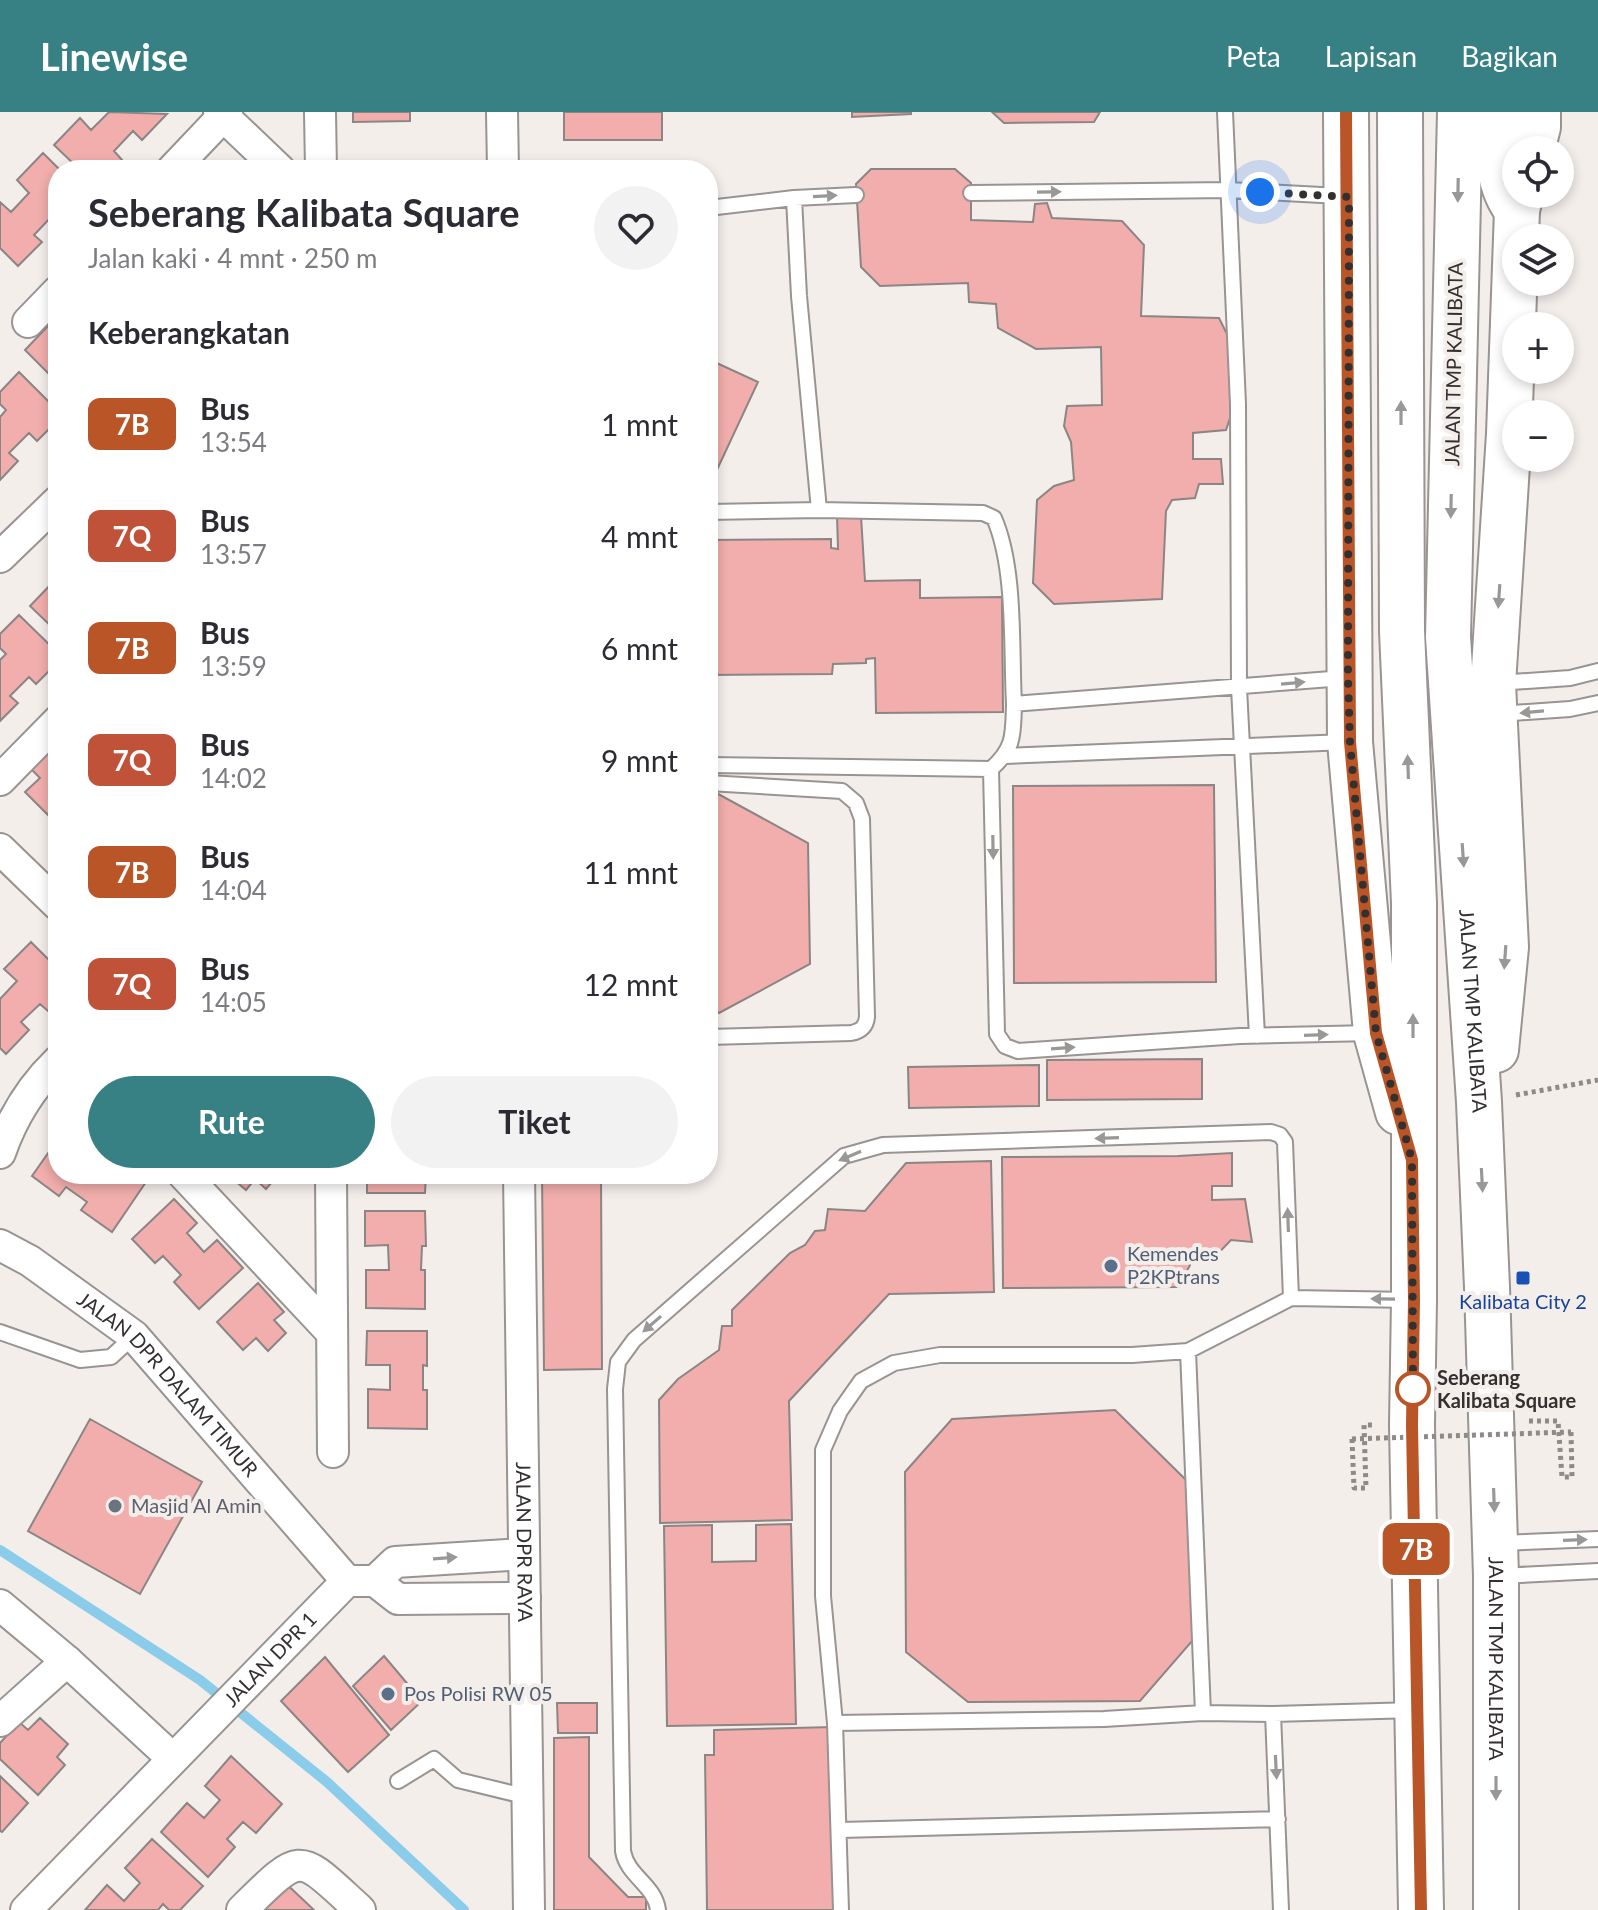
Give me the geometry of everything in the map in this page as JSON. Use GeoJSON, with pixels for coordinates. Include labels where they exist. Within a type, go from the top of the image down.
{"type":"FeatureCollection","features":[{"type":"Feature","properties":{"kind":"main road"},"geometry":{"type":"LineString","coordinates":[[1346,112],[1349,197],[1350,742],[1376,1033],[1412,1160]]}},
{"type":"Feature","properties":{"kind":"main road"},"geometry":{"type":"LineString","coordinates":[[1400,112],[1402,631],[1414,903],[1412,1425],[1421,1910]]}},
{"type":"Feature","properties":{"kind":"main road","name":"JALAN TMP KALIBATA"},"geometry":{"type":"LineString","coordinates":[[1460,112],[1448,637],[1479,1102],[1492,1422],[1496,1560],[1496,1910]]}},
{"type":"Feature","properties":{"kind":"main road"},"geometry":{"type":"LineString","coordinates":[[1498,112],[1502,182]]}},
{"type":"Feature","properties":{"kind":"main road"},"geometry":{"type":"LineString","coordinates":[[1536,136],[1538,112]]}},
{"type":"Feature","properties":{"kind":"main road"},"geometry":{"type":"LineString","coordinates":[[1479,1102],[1495,1053],[1506,947],[1493,699],[1519,208]]}},
{"type":"Feature","properties":{"kind":"street"},"geometry":{"type":"LineString","coordinates":[[320,112],[321,160]]}},
{"type":"Feature","properties":{"kind":"street"},"geometry":{"type":"LineString","coordinates":[[502,112],[503,160]]}},
{"type":"Feature","properties":{"kind":"street"},"geometry":{"type":"LineString","coordinates":[[181,160],[223,113],[270,160]]}},
{"type":"Feature","properties":{"kind":"street"},"geometry":{"type":"LineString","coordinates":[[28,322],[48,301]]}},
{"type":"Feature","properties":{"kind":"street"},"geometry":{"type":"LineString","coordinates":[[0,557],[48,511]]}},
{"type":"Feature","properties":{"kind":"street"},"geometry":{"type":"LineString","coordinates":[[0,780],[48,731]]}},
{"type":"Feature","properties":{"kind":"street"},"geometry":{"type":"LineString","coordinates":[[0,849],[48,895]]}},
{"type":"Feature","properties":{"kind":"street"},"geometry":{"type":"LineString","coordinates":[[0,1153],[19,1109],[48,1079]]}},
{"type":"Feature","properties":{"kind":"street"},"geometry":{"type":"LineString","coordinates":[[192,1184],[332,1333]]}},
{"type":"Feature","properties":{"kind":"street"},"geometry":{"type":"LineString","coordinates":[[331,1184],[333,1452]]}},
{"type":"Feature","properties":{"kind":"street","name":"JALAN DPR RAYA"},"geometry":{"type":"LineString","coordinates":[[519,1184],[529,1908]]}},
{"type":"Feature","properties":{"kind":"street","name":"JALAN DPR DALAM TIMUR"},"geometry":{"type":"LineString","coordinates":[[0,1245],[30,1261],[134,1336],[361,1581]]}},
{"type":"Feature","properties":{"kind":"street","name":"JALAN DPR 1"},"geometry":{"type":"LineString","coordinates":[[26,1910],[265,1663],[361,1581],[395,1562],[524,1554]]}},
{"type":"Feature","properties":{"kind":"street"},"geometry":{"type":"LineString","coordinates":[[361,1581],[398,1599],[525,1598]]}},
{"type":"Feature","properties":{"kind":"street"},"geometry":{"type":"LineString","coordinates":[[0,1605],[67,1661],[172,1758]]}},
{"type":"Feature","properties":{"kind":"street"},"geometry":{"type":"LineString","coordinates":[[0,1721],[67,1661]]}},
{"type":"Feature","properties":{"kind":"street"},"geometry":{"type":"LineString","coordinates":[[242,1910],[281,1871],[292,1865],[313,1868],[360,1910]]}},
{"type":"Feature","properties":{"kind":"lane"},"geometry":{"type":"LineString","coordinates":[[1237,112],[1225,112],[1238,404],[1239,688],[1257,1036]]}},
{"type":"Feature","properties":{"kind":"lane"},"geometry":{"type":"LineString","coordinates":[[971,193],[1228,190],[1349,197]]}},
{"type":"Feature","properties":{"kind":"lane"},"geometry":{"type":"LineString","coordinates":[[718,207],[856,195]]}},
{"type":"Feature","properties":{"kind":"lane"},"geometry":{"type":"LineString","coordinates":[[794,198],[799,296],[819,510]]}},
{"type":"Feature","properties":{"kind":"lane"},"geometry":{"type":"LineString","coordinates":[[718,512],[983,513],[994,518],[1007,566],[1014,704],[1014,729],[1005,756],[991,769],[718,765]]}},
{"type":"Feature","properties":{"kind":"lane"},"geometry":{"type":"LineString","coordinates":[[1493,699],[1598,671]]}},
{"type":"Feature","properties":{"kind":"lane"},"geometry":{"type":"LineString","coordinates":[[1014,704],[1348,677]]}},
{"type":"Feature","properties":{"kind":"lane"},"geometry":{"type":"LineString","coordinates":[[1493,699],[1570,709],[1598,703]]}},
{"type":"Feature","properties":{"kind":"lane"},"geometry":{"type":"LineString","coordinates":[[1005,756],[1350,742]]}},
{"type":"Feature","properties":{"kind":"lane"},"geometry":{"type":"LineString","coordinates":[[991,769],[997,1034],[1005,1046],[1018,1051],[1257,1036],[1376,1033]]}},
{"type":"Feature","properties":{"kind":"lane"},"geometry":{"type":"LineString","coordinates":[[718,784],[842,791],[856,803],[862,819],[867,1017],[862,1029],[851,1033],[718,1037]]}},
{"type":"Feature","properties":{"kind":"lane"},"geometry":{"type":"LineString","coordinates":[[658,1910],[653,1894],[627,1868],[623,1851],[615,1389],[618,1362],[634,1340],[844,1156],[883,1145],[1271,1132],[1280,1135],[1285,1142],[1291,1298]]}},
{"type":"Feature","properties":{"kind":"lane"},"geometry":{"type":"LineString","coordinates":[[841,1910],[835,1723],[823,1596],[823,1450],[840,1411],[861,1381],[894,1363],[940,1355],[1132,1355],[1188,1351],[1291,1298],[1414,1300]]}},
{"type":"Feature","properties":{"kind":"lane"},"geometry":{"type":"LineString","coordinates":[[0,1332],[80,1360],[111,1357],[134,1336]]}},
{"type":"Feature","properties":{"kind":"lane"},"geometry":{"type":"LineString","coordinates":[[1188,1351],[1203,1713]]}},
{"type":"Feature","properties":{"kind":"lane"},"geometry":{"type":"LineString","coordinates":[[1496,1560],[1598,1539]]}},
{"type":"Feature","properties":{"kind":"lane"},"geometry":{"type":"LineString","coordinates":[[1496,1560],[1598,1571]]}},
{"type":"Feature","properties":{"kind":"lane"},"geometry":{"type":"LineString","coordinates":[[835,1723],[1419,1710]]}},
{"type":"Feature","properties":{"kind":"lane"},"geometry":{"type":"LineString","coordinates":[[1273,1714],[1281,1910]]}},
{"type":"Feature","properties":{"kind":"lane"},"geometry":{"type":"LineString","coordinates":[[398,1781],[434,1759],[458,1780],[528,1797]]}},
{"type":"Feature","properties":{"kind":"lane"},"geometry":{"type":"LineString","coordinates":[[840,1830],[1278,1819]]}},
{"type":"Feature","properties":{"kind":"path"},"geometry":{"type":"LineString","coordinates":[[1479,1102],[1598,1080]]}},
{"type":"Feature","properties":{"kind":"path"},"geometry":{"type":"LineString","coordinates":[[1412,1425],[1364,1425],[1366,1488],[1354,1488],[1352,1439],[1571,1432],[1572,1477],[1562,1477],[1558,1421],[1492,1422]]}},
{"type":"Feature","properties":{"kind":"building"},"geometry":{"type":"Polygon","coordinates":[[[109,112],[167,114],[142,140],[133,131],[114,151],[122,160],[70,160],[54,145],[80,118],[91,130],[109,112]]]}},
{"type":"Feature","properties":{"kind":"building"},"geometry":{"type":"Polygon","coordinates":[[[353,112],[410,112],[410,121],[353,122],[353,112]]]}},
{"type":"Feature","properties":{"kind":"building"},"geometry":{"type":"Polygon","coordinates":[[[564,112],[662,112],[662,140],[564,140],[564,112]]]}},
{"type":"Feature","properties":{"kind":"building"},"geometry":{"type":"Polygon","coordinates":[[[852,112],[911,112],[911,114],[852,117],[852,112]]]}},
{"type":"Feature","properties":{"kind":"building"},"geometry":{"type":"Polygon","coordinates":[[[992,112],[1100,112],[1094,122],[1004,123],[992,112]]]}},
{"type":"Feature","properties":{"kind":"building"},"geometry":{"type":"Polygon","coordinates":[[[43,153],[50,160],[48,220],[34,235],[42,242],[18,266],[0,248],[0,202],[11,212],[29,193],[17,180],[43,153]]]}},
{"type":"Feature","properties":{"kind":"building"},"geometry":{"type":"Polygon","coordinates":[[[871,169],[955,169],[971,183],[971,220],[1033,222],[1035,204],[1047,203],[1052,218],[1122,221],[1144,245],[1141,316],[1219,318],[1230,340],[1232,412],[1226,430],[1193,433],[1193,459],[1221,459],[1223,484],[1199,484],[1195,498],[1172,500],[1166,511],[1162,599],[1054,604],[1033,583],[1037,500],[1054,486],[1074,480],[1071,442],[1064,426],[1067,406],[1102,405],[1101,347],[1036,349],[998,328],[996,304],[969,302],[968,283],[880,286],[861,267],[856,184],[871,169]]]}},
{"type":"Feature","properties":{"kind":"building"},"geometry":{"type":"Polygon","coordinates":[[[48,326],[48,373],[25,350],[48,326]]]}},
{"type":"Feature","properties":{"kind":"building"},"geometry":{"type":"Polygon","coordinates":[[[718,364],[758,382],[718,468],[718,364]]]}},
{"type":"Feature","properties":{"kind":"building"},"geometry":{"type":"Polygon","coordinates":[[[19,372],[48,401],[48,430],[37,441],[29,433],[9,453],[18,461],[0,480],[0,417],[6,410],[0,404],[0,392],[19,372]]]}},
{"type":"Feature","properties":{"kind":"building"},"geometry":{"type":"Polygon","coordinates":[[[837,515],[861,516],[865,581],[920,580],[920,598],[1002,597],[1003,712],[876,713],[875,658],[866,659],[866,663],[833,664],[832,674],[718,675],[718,540],[831,539],[831,548],[838,549],[837,515]]]}},
{"type":"Feature","properties":{"kind":"building"},"geometry":{"type":"Polygon","coordinates":[[[48,587],[48,623],[30,606],[48,587]]]}},
{"type":"Feature","properties":{"kind":"building"},"geometry":{"type":"Polygon","coordinates":[[[19,615],[48,643],[48,672],[36,684],[29,677],[10,696],[18,703],[0,721],[0,660],[6,654],[0,648],[0,634],[19,615]]]}},
{"type":"Feature","properties":{"kind":"building"},"geometry":{"type":"Polygon","coordinates":[[[48,751],[48,815],[25,792],[40,778],[31,769],[48,751]]]}},
{"type":"Feature","properties":{"kind":"building"},"geometry":{"type":"Polygon","coordinates":[[[1214,785],[1216,982],[1014,983],[1013,786],[1214,785]]]}},
{"type":"Feature","properties":{"kind":"building"},"geometry":{"type":"Polygon","coordinates":[[[718,794],[808,843],[810,964],[719,1013],[718,794]]]}},
{"type":"Feature","properties":{"kind":"building"},"geometry":{"type":"Polygon","coordinates":[[[31,942],[48,959],[48,1011],[40,1004],[21,1022],[29,1030],[6,1054],[0,1048],[0,999],[17,981],[4,969],[31,942]]]}},
{"type":"Feature","properties":{"kind":"building"},"geometry":{"type":"Polygon","coordinates":[[[1202,1059],[1202,1099],[1047,1100],[1047,1060],[1202,1059]]]}},
{"type":"Feature","properties":{"kind":"building"},"geometry":{"type":"Polygon","coordinates":[[[1039,1065],[1039,1106],[909,1108],[908,1067],[1039,1065]]]}},
{"type":"Feature","properties":{"kind":"building"},"geometry":{"type":"Polygon","coordinates":[[[48,1153],[48,1184],[145,1184],[112,1232],[81,1210],[87,1202],[66,1187],[59,1196],[32,1176],[48,1153]]]}},
{"type":"Feature","properties":{"kind":"building"},"geometry":{"type":"Polygon","coordinates":[[[1232,1153],[1232,1186],[1212,1186],[1212,1200],[1245,1199],[1252,1242],[1231,1240],[1210,1262],[1193,1259],[1179,1287],[1003,1288],[1002,1157],[1232,1153]]]}},
{"type":"Feature","properties":{"kind":"building"},"geometry":{"type":"Polygon","coordinates":[[[991,1161],[994,1292],[889,1294],[789,1401],[792,1520],[660,1523],[659,1400],[678,1379],[719,1350],[722,1326],[732,1326],[732,1310],[790,1253],[805,1245],[815,1231],[825,1230],[828,1209],[865,1211],[906,1163],[991,1161]]]}},
{"type":"Feature","properties":{"kind":"building"},"geometry":{"type":"Polygon","coordinates":[[[367,1184],[425,1184],[425,1193],[367,1193],[367,1184]]]}},
{"type":"Feature","properties":{"kind":"building"},"geometry":{"type":"Polygon","coordinates":[[[542,1184],[601,1184],[602,1369],[544,1370],[542,1184]]]}},
{"type":"Feature","properties":{"kind":"building"},"geometry":{"type":"Polygon","coordinates":[[[174,1199],[197,1223],[187,1233],[204,1252],[217,1240],[243,1268],[199,1309],[174,1282],[181,1275],[163,1256],[155,1263],[132,1239],[174,1199]]]}},
{"type":"Feature","properties":{"kind":"building"},"geometry":{"type":"Polygon","coordinates":[[[365,1211],[425,1211],[426,1246],[422,1246],[421,1270],[425,1270],[425,1309],[366,1308],[366,1270],[389,1270],[388,1245],[365,1246],[365,1211]]]}},
{"type":"Feature","properties":{"kind":"building"},"geometry":{"type":"Polygon","coordinates":[[[258,1283],[284,1312],[274,1320],[286,1333],[268,1351],[256,1338],[243,1350],[217,1322],[258,1283]]]}},
{"type":"Feature","properties":{"kind":"building"},"geometry":{"type":"Polygon","coordinates":[[[367,1331],[427,1331],[423,1390],[427,1390],[427,1429],[368,1428],[368,1389],[390,1390],[390,1365],[366,1365],[367,1331]]]}},
{"type":"Feature","properties":{"kind":"building"},"geometry":{"type":"Polygon","coordinates":[[[1115,1410],[1187,1481],[1193,1640],[1140,1701],[968,1702],[906,1652],[905,1472],[952,1419],[1115,1410]]]}},
{"type":"Feature","properties":{"kind":"building","name":"Masjid Al Amin"},"geometry":{"type":"Polygon","coordinates":[[[90,1419],[202,1482],[140,1594],[28,1531],[90,1419]]]}},
{"type":"Feature","properties":{"kind":"building"},"geometry":{"type":"Polygon","coordinates":[[[791,1524],[796,1724],[667,1726],[664,1526],[712,1525],[712,1562],[756,1561],[756,1525],[791,1524]]]}},
{"type":"Feature","properties":{"kind":"building","name":"Pos Polisi RW 05"},"geometry":{"type":"Polygon","coordinates":[[[384,1656],[422,1701],[391,1730],[353,1686],[384,1656]]]}},
{"type":"Feature","properties":{"kind":"building"},"geometry":{"type":"Polygon","coordinates":[[[325,1657],[389,1735],[348,1772],[281,1701],[325,1657]]]}},
{"type":"Feature","properties":{"kind":"building"},"geometry":{"type":"Polygon","coordinates":[[[557,1703],[597,1703],[597,1733],[558,1733],[557,1703]]]}},
{"type":"Feature","properties":{"kind":"building"},"geometry":{"type":"Polygon","coordinates":[[[40,1718],[68,1744],[57,1757],[65,1765],[38,1795],[0,1759],[0,1743],[19,1722],[28,1730],[40,1718]]]}},
{"type":"Feature","properties":{"kind":"building"},"geometry":{"type":"Polygon","coordinates":[[[833,1727],[837,1910],[707,1910],[705,1755],[714,1755],[714,1730],[833,1727]]]}},
{"type":"Feature","properties":{"kind":"building"},"geometry":{"type":"Polygon","coordinates":[[[589,1737],[589,1857],[628,1897],[646,1897],[646,1910],[554,1910],[554,1738],[589,1737]]]}},
{"type":"Feature","properties":{"kind":"building"},"geometry":{"type":"Polygon","coordinates":[[[231,1756],[282,1804],[256,1833],[243,1822],[227,1839],[235,1847],[208,1877],[161,1832],[187,1803],[204,1818],[220,1800],[205,1786],[231,1756]]]}},
{"type":"Feature","properties":{"kind":"building"},"geometry":{"type":"Polygon","coordinates":[[[0,1776],[28,1803],[2,1832],[0,1831],[0,1776]]]}},
{"type":"Feature","properties":{"kind":"building"},"geometry":{"type":"Polygon","coordinates":[[[152,1839],[203,1886],[180,1910],[169,1910],[163,1904],[158,1910],[85,1910],[107,1885],[124,1901],[140,1883],[125,1868],[152,1839]]]}},
{"type":"Feature","properties":{"kind":"building"},"geometry":{"type":"Polygon","coordinates":[[[279,1877],[314,1910],[256,1910],[279,1877]]]}},
{"type":"Feature","properties":{"kind":"waterway"},"geometry":{"type":"LineString","coordinates":[[0,1550],[200,1680],[327,1782],[464,1910]]}},
{"type":"Feature","properties":{"kind":"bus line","name":"7B"},"geometry":{"type":"LineString","coordinates":[[1346,112],[1349,197],[1350,742],[1376,1033],[1412,1160],[1412,1425],[1421,1910]]}},
{"type":"Feature","properties":{"kind":"place","name":"Kemendes P2KPtrans"},"geometry":{"type":"Point","coordinates":[1111,1266]}},
{"type":"Feature","properties":{"kind":"place","name":"Kalibata City 2"},"geometry":{"type":"Point","coordinates":[1523,1278]}},
{"type":"Feature","properties":{"kind":"place","name":"Seberang Kalibata Square"},"geometry":{"type":"Point","coordinates":[1413,1389]}},
{"type":"Feature","properties":{"kind":"place","name":"Masjid Al Amin"},"geometry":{"type":"Point","coordinates":[115,1506]}},
{"type":"Feature","properties":{"kind":"place","name":"Pos Polisi RW 05"},"geometry":{"type":"Point","coordinates":[388,1694]}},
{"type":"Feature","properties":{"kind":"route"},"geometry":{"type":"LineString","coordinates":[[1260,192],[1349,197],[1350,742],[1376,1033],[1412,1160],[1413,1389]]}}]}
